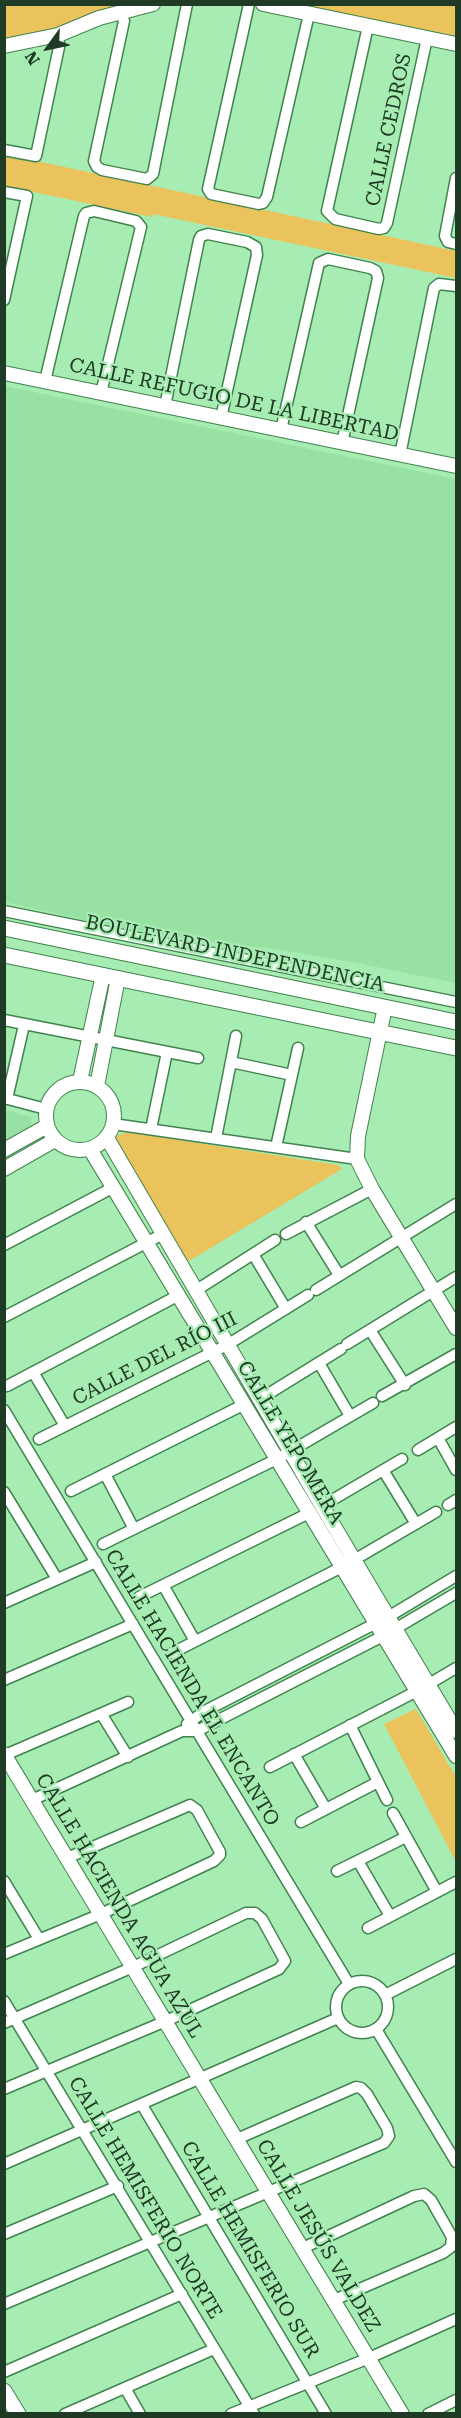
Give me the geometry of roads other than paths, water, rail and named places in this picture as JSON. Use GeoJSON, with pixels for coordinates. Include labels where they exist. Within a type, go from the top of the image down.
{"type":"FeatureCollection","features":[{"type":"Feature","properties":{"kind":"main road","name":"BOULEVARD INDEPENDENCIA"},"geometry":{"type":"LineString","coordinates":[[4,928],[456,1022]]}},
{"type":"Feature","properties":{"kind":"main road"},"geometry":{"type":"LineString","coordinates":[[4,955],[456,1048]]}},
{"type":"Feature","properties":{"kind":"main road"},"geometry":{"type":"LineString","coordinates":[[4,2391],[18,2414]]}},
{"type":"Feature","properties":{"kind":"street"},"geometry":{"type":"LineString","coordinates":[[4,46],[58,35],[121,12],[153,4]]}},
{"type":"Feature","properties":{"kind":"street"},"geometry":{"type":"LineString","coordinates":[[121,12],[124,21],[94,161],[102,170],[144,179],[150,178],[153,174],[187,4]]}},
{"type":"Feature","properties":{"kind":"street"},"geometry":{"type":"LineString","coordinates":[[249,4],[208,192],[259,204],[263,203],[267,197],[309,14]]}},
{"type":"Feature","properties":{"kind":"street"},"geometry":{"type":"LineString","coordinates":[[263,4],[456,44]]}},
{"type":"Feature","properties":{"kind":"street","name":"CALLE CEDROS"},"geometry":{"type":"LineString","coordinates":[[368,26],[327,208],[328,214],[335,219],[379,229],[384,228],[387,223],[427,38]]}},
{"type":"Feature","properties":{"kind":"street"},"geometry":{"type":"LineString","coordinates":[[4,150],[36,156],[59,47],[58,35]]}},
{"type":"Feature","properties":{"kind":"street"},"geometry":{"type":"LineString","coordinates":[[456,178],[445,231],[446,239],[456,244]]}},
{"type":"Feature","properties":{"kind":"street"},"geometry":{"type":"LineString","coordinates":[[4,192],[27,196],[4,300]]}},
{"type":"Feature","properties":{"kind":"street"},"geometry":{"type":"LineString","coordinates":[[45,381],[86,213],[94,211],[140,223],[141,232],[101,393]]}},
{"type":"Feature","properties":{"kind":"street"},"geometry":{"type":"LineString","coordinates":[[165,406],[201,236],[208,234],[247,242],[256,247],[257,255],[221,418]]}},
{"type":"Feature","properties":{"kind":"street"},"geometry":{"type":"LineString","coordinates":[[280,430],[317,267],[321,260],[328,259],[370,268],[378,275],[342,443]]}},
{"type":"Feature","properties":{"kind":"street"},"geometry":{"type":"LineString","coordinates":[[400,455],[436,286],[443,284],[456,286]]}},
{"type":"Feature","properties":{"kind":"street","name":"CALLE REFUGIO DE LA LIBERTAD"},"geometry":{"type":"LineString","coordinates":[[4,373],[456,466]]}},
{"type":"Feature","properties":{"kind":"street"},"geometry":{"type":"LineString","coordinates":[[4,911],[456,1002]]}},
{"type":"Feature","properties":{"kind":"street"},"geometry":{"type":"LineString","coordinates":[[296,989],[300,971]]}},
{"type":"Feature","properties":{"kind":"street"},"geometry":{"type":"LineString","coordinates":[[80,1082],[89,1037],[110,976]]}},
{"type":"Feature","properties":{"kind":"street"},"geometry":{"type":"LineString","coordinates":[[97,1086],[105,1041],[110,976]]}},
{"type":"Feature","properties":{"kind":"street"},"geometry":{"type":"LineString","coordinates":[[385,1007],[358,1136],[357,1159],[372,1189],[456,1328]]}},
{"type":"Feature","properties":{"kind":"street"},"geometry":{"type":"LineString","coordinates":[[4,1020],[198,1058]]}},
{"type":"Feature","properties":{"kind":"street"},"geometry":{"type":"LineString","coordinates":[[24,1025],[6,1099],[46,1109]]}},
{"type":"Feature","properties":{"kind":"street"},"geometry":{"type":"LineString","coordinates":[[216,1138],[236,1036]]}},
{"type":"Feature","properties":{"kind":"street"},"geometry":{"type":"LineString","coordinates":[[276,1147],[298,1047]]}},
{"type":"Feature","properties":{"kind":"street"},"geometry":{"type":"LineString","coordinates":[[151,1129],[167,1052]]}},
{"type":"Feature","properties":{"kind":"street"},"geometry":{"type":"LineString","coordinates":[[231,1062],[292,1075]]}},
{"type":"Feature","properties":{"kind":"street"},"geometry":{"type":"LineString","coordinates":[[80,1082],[97,1086],[110,1099],[113,1107],[113,1124],[107,1137],[90,1149],[68,1148],[55,1140],[47,1126],[46,1109],[49,1100],[62,1086],[80,1082]]}},
{"type":"Feature","properties":{"kind":"street"},"geometry":{"type":"LineString","coordinates":[[113,1124],[357,1159]]}},
{"type":"Feature","properties":{"kind":"street"},"geometry":{"type":"LineString","coordinates":[[4,1150],[47,1126]]}},
{"type":"Feature","properties":{"kind":"street","name":"CALLE YEPOMERA"},"geometry":{"type":"LineString","coordinates":[[107,1137],[195,1291],[291,1451],[322,1506],[348,1564]]}},
{"type":"Feature","properties":{"kind":"street"},"geometry":{"type":"LineString","coordinates":[[4,1169],[55,1140]]}},
{"type":"Feature","properties":{"kind":"street","name":"CALLE YEPOMERA"},"geometry":{"type":"LineString","coordinates":[[90,1149],[309,1513],[348,1564],[386,1626],[423,1688],[456,1756]]}},
{"type":"Feature","properties":{"kind":"street"},"geometry":{"type":"LineString","coordinates":[[4,1245],[114,1187]]}},
{"type":"Feature","properties":{"kind":"street"},"geometry":{"type":"LineString","coordinates":[[195,1291],[306,1222],[372,1189]]}},
{"type":"Feature","properties":{"kind":"street","name":"CALLE DEL RÍO III"},"geometry":{"type":"LineString","coordinates":[[39,1439],[227,1345],[456,1204]]}},
{"type":"Feature","properties":{"kind":"street"},"geometry":{"type":"LineString","coordinates":[[306,1222],[339,1275]]}},
{"type":"Feature","properties":{"kind":"street"},"geometry":{"type":"LineString","coordinates":[[4,1317],[148,1244],[163,1234]]}},
{"type":"Feature","properties":{"kind":"street"},"geometry":{"type":"LineString","coordinates":[[253,1254],[286,1309]]}},
{"type":"Feature","properties":{"kind":"street"},"geometry":{"type":"LineString","coordinates":[[260,1399],[456,1277]]}},
{"type":"Feature","properties":{"kind":"street"},"geometry":{"type":"LineString","coordinates":[[7,1386],[179,1295]]}},
{"type":"Feature","properties":{"kind":"street"},"geometry":{"type":"LineString","coordinates":[[370,1330],[405,1385]]}},
{"type":"Feature","properties":{"kind":"street"},"geometry":{"type":"LineString","coordinates":[[104,1544],[277,1459],[456,1354]]}},
{"type":"Feature","properties":{"kind":"street"},"geometry":{"type":"LineString","coordinates":[[319,1363],[350,1416]]}},
{"type":"Feature","properties":{"kind":"street"},"geometry":{"type":"LineString","coordinates":[[33,1372],[65,1426]]}},
{"type":"Feature","properties":{"kind":"street"},"geometry":{"type":"LineString","coordinates":[[71,1491],[245,1404]]}},
{"type":"Feature","properties":{"kind":"street","name":"CALLE HACIENDA EL ENCANTO"},"geometry":{"type":"LineString","coordinates":[[4,1410],[349,1984]]}},
{"type":"Feature","properties":{"kind":"street"},"geometry":{"type":"LineString","coordinates":[[418,1450],[456,1427]]}},
{"type":"Feature","properties":{"kind":"street"},"geometry":{"type":"LineString","coordinates":[[438,1438],[456,1470]]}},
{"type":"Feature","properties":{"kind":"street"},"geometry":{"type":"LineString","coordinates":[[322,1506],[402,1458]]}},
{"type":"Feature","properties":{"kind":"street"},"geometry":{"type":"LineString","coordinates":[[383,1470],[416,1524]]}},
{"type":"Feature","properties":{"kind":"street"},"geometry":{"type":"LineString","coordinates":[[105,1474],[134,1529]]}},
{"type":"Feature","properties":{"kind":"street"},"geometry":{"type":"LineString","coordinates":[[4,1492],[57,1579]]}},
{"type":"Feature","properties":{"kind":"street"},"geometry":{"type":"LineString","coordinates":[[172,1653],[348,1564],[436,1512]]}},
{"type":"Feature","properties":{"kind":"street"},"geometry":{"type":"LineString","coordinates":[[139,1597],[309,1513]]}},
{"type":"Feature","properties":{"kind":"street"},"geometry":{"type":"LineString","coordinates":[[4,1603],[96,1562]]}},
{"type":"Feature","properties":{"kind":"street"},"geometry":{"type":"LineString","coordinates":[[33,1800],[182,1731],[197,1731],[386,1626],[456,1576]]}},
{"type":"Feature","properties":{"kind":"street"},"geometry":{"type":"LineString","coordinates":[[164,1585],[195,1641]]}},
{"type":"Feature","properties":{"kind":"street"},"geometry":{"type":"LineString","coordinates":[[182,1731],[190,1720],[456,1593]]}},
{"type":"Feature","properties":{"kind":"street"},"geometry":{"type":"LineString","coordinates":[[4,1680],[133,1624]]}},
{"type":"Feature","properties":{"kind":"street"},"geometry":{"type":"LineString","coordinates":[[270,1767],[423,1688],[456,1668]]}},
{"type":"Feature","properties":{"kind":"street","name":"CALLE YEPOMERA"},"geometry":{"type":"LineString","coordinates":[[423,1688],[456,1731]]}},
{"type":"Feature","properties":{"kind":"street"},"geometry":{"type":"LineString","coordinates":[[5,1754],[102,1715],[128,1702]]}},
{"type":"Feature","properties":{"kind":"street"},"geometry":{"type":"LineString","coordinates":[[102,1715],[128,1757]]}},
{"type":"Feature","properties":{"kind":"street"},"geometry":{"type":"LineString","coordinates":[[350,1725],[387,1800]]}},
{"type":"Feature","properties":{"kind":"street","name":"CALLE HACIENDA AGUA AZUL"},"geometry":{"type":"LineString","coordinates":[[5,1754],[201,2079]]}},
{"type":"Feature","properties":{"kind":"street"},"geometry":{"type":"LineString","coordinates":[[294,1754],[326,1809]]}},
{"type":"Feature","properties":{"kind":"street"},"geometry":{"type":"LineString","coordinates":[[302,1822],[378,1782]]}},
{"type":"Feature","properties":{"kind":"street"},"geometry":{"type":"LineString","coordinates":[[4,1954],[101,1914],[218,1858],[220,1852],[196,1810],[190,1805],[68,1858]]}},
{"type":"Feature","properties":{"kind":"street"},"geometry":{"type":"LineString","coordinates":[[393,1813],[436,1892]]}},
{"type":"Feature","properties":{"kind":"street"},"geometry":{"type":"LineString","coordinates":[[337,1871],[406,1837]]}},
{"type":"Feature","properties":{"kind":"street"},"geometry":{"type":"LineString","coordinates":[[358,1861],[390,1916]]}},
{"type":"Feature","properties":{"kind":"street"},"geometry":{"type":"LineString","coordinates":[[4,1881],[39,1939]]}},
{"type":"Feature","properties":{"kind":"street"},"geometry":{"type":"LineString","coordinates":[[368,1928],[456,1882]]}},
{"type":"Feature","properties":{"kind":"street"},"geometry":{"type":"LineString","coordinates":[[4,2090],[166,2021],[282,1967],[285,1960],[262,1919],[255,1913],[246,1913],[133,1967],[10,2020]]}},
{"type":"Feature","properties":{"kind":"street"},"geometry":{"type":"LineString","coordinates":[[385,1995],[456,1959]]}},
{"type":"Feature","properties":{"kind":"street"},"geometry":{"type":"LineString","coordinates":[[365,1981],[380,1988],[385,1995],[388,2002],[386,2018],[376,2029],[362,2033],[354,2032],[342,2024],[338,2018],[336,2002],[338,1995],[349,1984],[365,1981]]}},
{"type":"Feature","properties":{"kind":"street","name":"CALLE HEMISFERIO NORTE"},"geometry":{"type":"LineString","coordinates":[[4,2001],[10,2020],[48,2070],[251,2410]]}},
{"type":"Feature","properties":{"kind":"street"},"geometry":{"type":"LineString","coordinates":[[4,2164],[338,2018]]}},
{"type":"Feature","properties":{"kind":"street"},"geometry":{"type":"LineString","coordinates":[[376,2029],[456,2162]]}},
{"type":"Feature","properties":{"kind":"street","name":"CALLE JESÚS VALDEZ"},"geometry":{"type":"LineString","coordinates":[[201,2079],[402,2414]]}},
{"type":"Feature","properties":{"kind":"street"},"geometry":{"type":"LineString","coordinates":[[4,2304],[387,2140],[389,2132],[361,2088],[352,2087],[237,2139]]}},
{"type":"Feature","properties":{"kind":"street","name":"CALLE HEMISFERIO SUR"},"geometry":{"type":"LineString","coordinates":[[142,2105],[326,2414]]}},
{"type":"Feature","properties":{"kind":"street"},"geometry":{"type":"LineString","coordinates":[[4,2234],[118,2186]]}},
{"type":"Feature","properties":{"kind":"street"},"geometry":{"type":"LineString","coordinates":[[303,2248],[414,2196],[424,2194],[431,2200],[452,2237],[451,2247],[443,2253],[334,2300]]}},
{"type":"Feature","properties":{"kind":"street"},"geometry":{"type":"LineString","coordinates":[[4,2372],[182,2294]]}},
{"type":"Feature","properties":{"kind":"street"},"geometry":{"type":"LineString","coordinates":[[231,2414],[251,2410],[456,2319]]}},
{"type":"Feature","properties":{"kind":"street"},"geometry":{"type":"LineString","coordinates":[[65,2414],[214,2349]]}},
{"type":"Feature","properties":{"kind":"street"},"geometry":{"type":"LineString","coordinates":[[125,2388],[140,2414]]}},
{"type":"Feature","properties":{"kind":"street"},"geometry":{"type":"LineString","coordinates":[[428,2414],[456,2400]]}}]}
